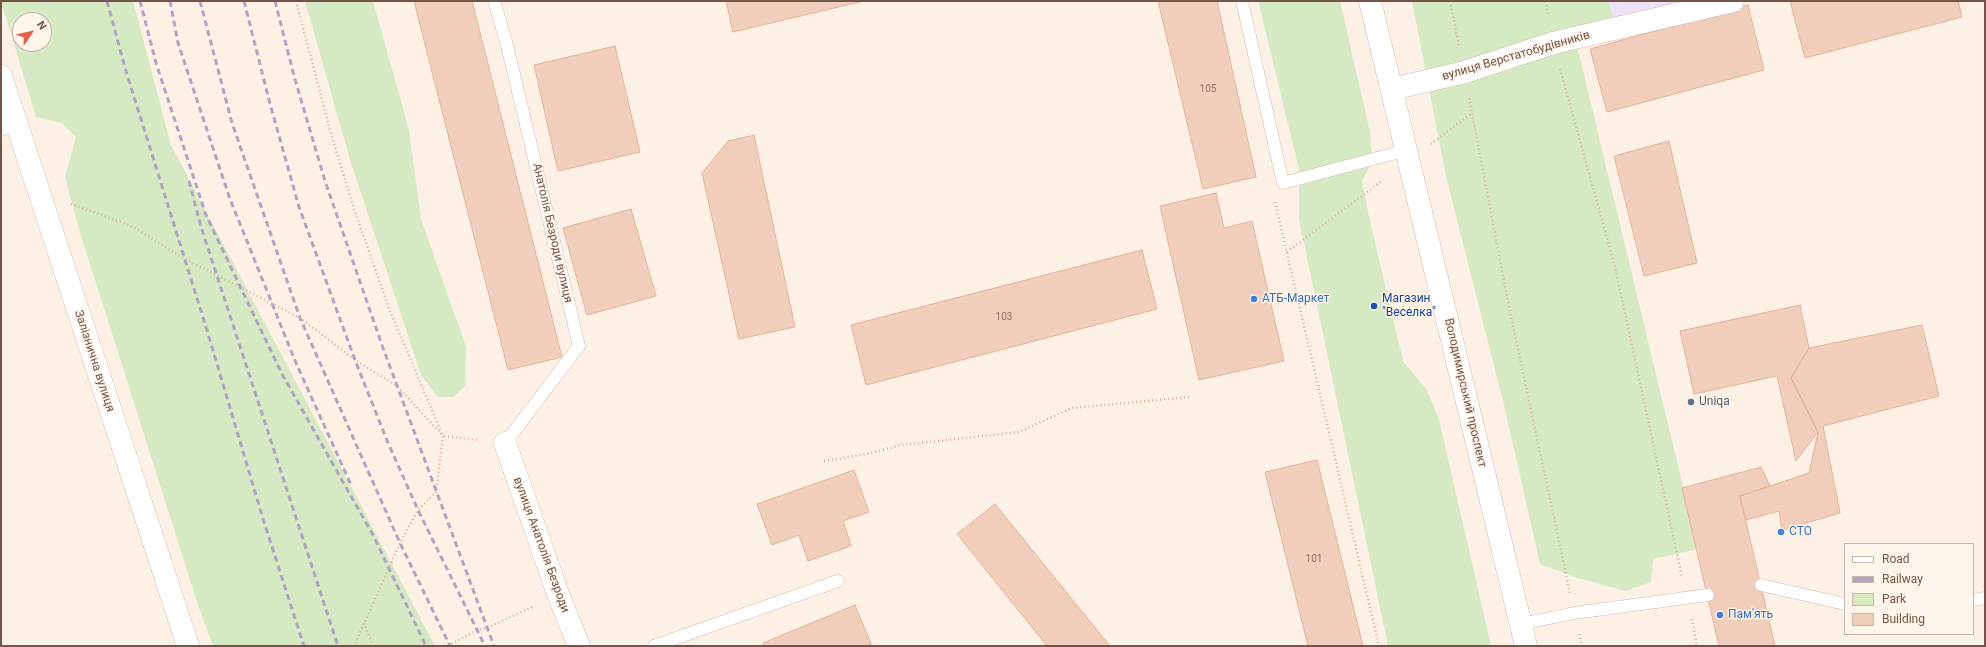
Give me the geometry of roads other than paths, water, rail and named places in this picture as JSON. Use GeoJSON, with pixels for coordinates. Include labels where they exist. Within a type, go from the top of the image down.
{"type":"FeatureCollection","features":[{"type":"Feature","properties":{"kind":"street","name":"Володимирський проспект"},"geometry":{"type":"LineString","coordinates":[[1370,1],[1526,646]]}},
{"type":"Feature","properties":{"kind":"street","name":"вулиця Верстатобудівників"},"geometry":{"type":"LineString","coordinates":[[1392,89],[1465,72],[1553,43],[1733,1]]}},
{"type":"Feature","properties":{"kind":"street","name":"Залізнична вулиця"},"geometry":{"type":"LineString","coordinates":[[1,76],[8,122],[39,192],[188,646]]}},
{"type":"Feature","properties":{"kind":"street","name":"вулиця Анатолія Безроди"},"geometry":{"type":"LineString","coordinates":[[505,443],[558,594],[579,646]]}},
{"type":"Feature","properties":{"kind":"lane","name":"Анатолія Безроди вулиця"},"geometry":{"type":"LineString","coordinates":[[494,1],[506,41],[579,346],[505,443]]}},
{"type":"Feature","properties":{"kind":"lane"},"geometry":{"type":"LineString","coordinates":[[1242,1],[1283,183],[1408,155]]}},
{"type":"Feature","properties":{"kind":"lane"},"geometry":{"type":"LineString","coordinates":[[654,646],[838,581]]}},
{"type":"Feature","properties":{"kind":"lane"},"geometry":{"type":"LineString","coordinates":[[1761,585],[1844,604]]}},
{"type":"Feature","properties":{"kind":"lane"},"geometry":{"type":"LineString","coordinates":[[1520,624],[1574,613],[1708,595]]}},
{"type":"Feature","properties":{"kind":"lane"},"geometry":{"type":"LineString","coordinates":[[1974,600],[1985,598]]}},
{"type":"Feature","properties":{"kind":"railway"},"geometry":{"type":"LineString","coordinates":[[107,1],[125,68],[206,327],[264,522],[304,646]]}},
{"type":"Feature","properties":{"kind":"railway"},"geometry":{"type":"LineString","coordinates":[[140,1],[156,63],[206,215],[282,374],[373,535],[426,646]]}},
{"type":"Feature","properties":{"kind":"railway"},"geometry":{"type":"LineString","coordinates":[[170,1],[178,43],[230,199],[296,363],[352,487]]}},
{"type":"Feature","properties":{"kind":"railway"},"geometry":{"type":"LineString","coordinates":[[200,1],[232,123],[300,318],[400,543],[450,646]]}},
{"type":"Feature","properties":{"kind":"railway"},"geometry":{"type":"LineString","coordinates":[[244,1],[269,100],[299,207],[355,360],[388,443],[418,510],[485,646]]}},
{"type":"Feature","properties":{"kind":"railway"},"geometry":{"type":"LineString","coordinates":[[275,1],[294,76],[325,181],[383,348],[494,646]]}},
{"type":"Feature","properties":{"kind":"railway"},"geometry":{"type":"LineString","coordinates":[[189,181],[201,227],[338,646]]}},
{"type":"Feature","properties":{"kind":"place","name":"АТБ-Маркет"},"geometry":{"type":"Point","coordinates":[1254,299]}},
{"type":"Feature","properties":{"kind":"place","name":"Магазин \"Веселка\""},"geometry":{"type":"Point","coordinates":[1374,306]}},
{"type":"Feature","properties":{"kind":"place","name":"Uniqa"},"geometry":{"type":"Point","coordinates":[1691,402]}},
{"type":"Feature","properties":{"kind":"place","name":"СТО"},"geometry":{"type":"Point","coordinates":[1781,532]}},
{"type":"Feature","properties":{"kind":"place","name":"Пам'ять"},"geometry":{"type":"Point","coordinates":[1720,615]}}]}
